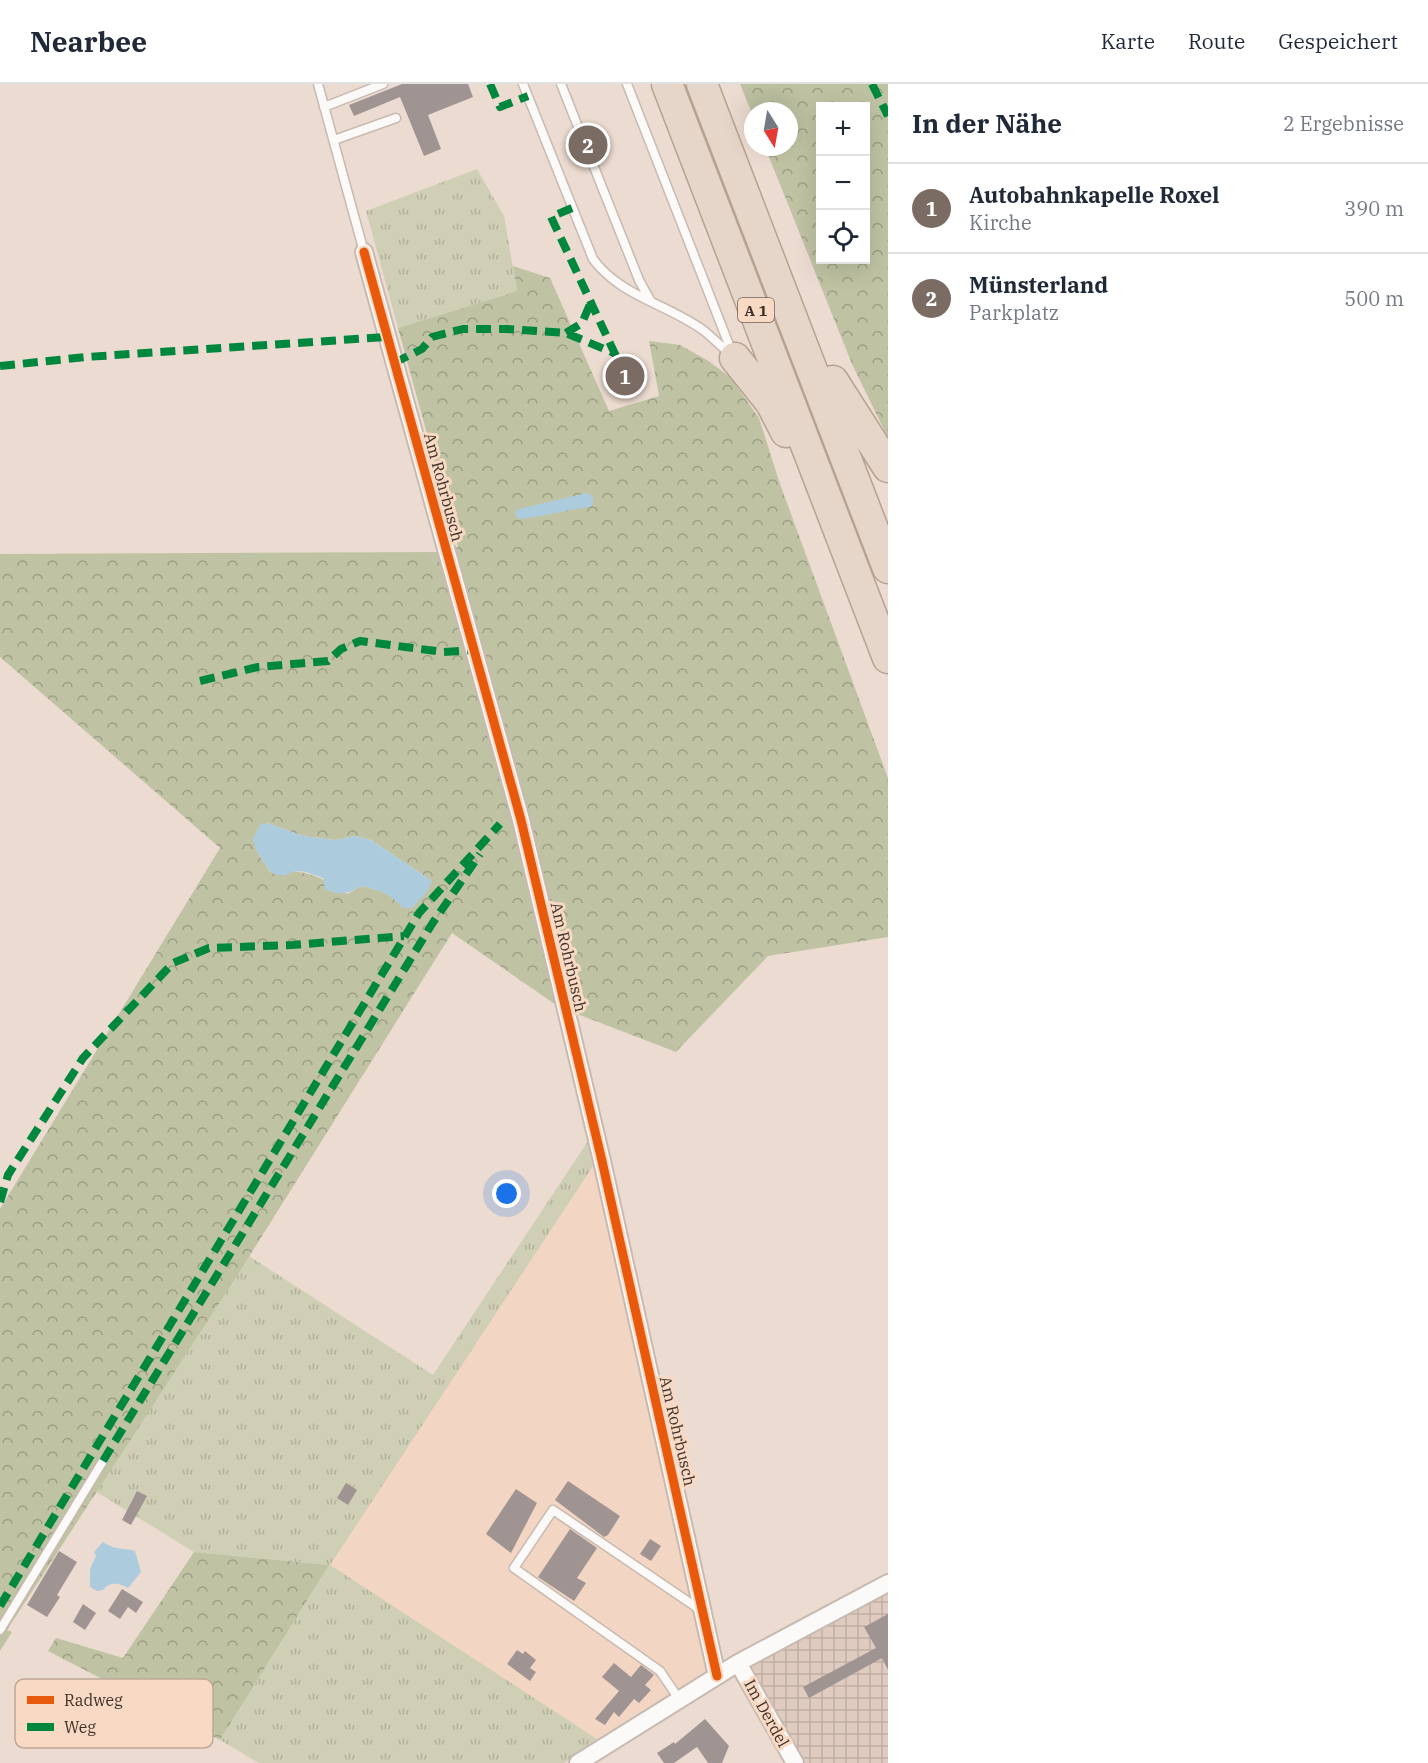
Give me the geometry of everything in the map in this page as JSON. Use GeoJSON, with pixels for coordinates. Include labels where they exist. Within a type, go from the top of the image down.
{"type":"FeatureCollection","features":[{"type":"Feature","properties":{"kind":"highway","name":"A 1"},"geometry":{"type":"LineString","coordinates":[[668,84],[888,658]]}},
{"type":"Feature","properties":{"kind":"highway","name":"A 1"},"geometry":{"type":"LineString","coordinates":[[702,84],[888,568]]}},
{"type":"Feature","properties":{"kind":"highway"},"geometry":{"type":"LineString","coordinates":[[780,285],[847,406],[888,467]]}},
{"type":"Feature","properties":{"kind":"highway"},"geometry":{"type":"LineString","coordinates":[[735,358],[771,403],[843,537]]}},
{"type":"Feature","properties":{"kind":"street","name":"Am Rohrbusch"},"geometry":{"type":"LineString","coordinates":[[364,252],[521,820],[602,1161],[717,1676]]}},
{"type":"Feature","properties":{"kind":"street"},"geometry":{"type":"LineString","coordinates":[[587,1761],[679,1699],[738,1663],[888,1583]]}},
{"type":"Feature","properties":{"kind":"street","name":"Im Derdel"},"geometry":{"type":"LineString","coordinates":[[738,1663],[795,1763]]}},
{"type":"Feature","properties":{"kind":"lane"},"geometry":{"type":"LineString","coordinates":[[318,84],[364,252]]}},
{"type":"Feature","properties":{"kind":"lane"},"geometry":{"type":"LineString","coordinates":[[324,107],[383,84]]}},
{"type":"Feature","properties":{"kind":"lane"},"geometry":{"type":"LineString","coordinates":[[523,84],[593,259],[613,283],[651,300],[703,330],[735,358]]}},
{"type":"Feature","properties":{"kind":"lane"},"geometry":{"type":"LineString","coordinates":[[561,84],[639,280],[651,300]]}},
{"type":"Feature","properties":{"kind":"lane"},"geometry":{"type":"LineString","coordinates":[[627,84],[735,358]]}},
{"type":"Feature","properties":{"kind":"lane"},"geometry":{"type":"LineString","coordinates":[[334,140],[396,118]]}},
{"type":"Feature","properties":{"kind":"lane"},"geometry":{"type":"LineString","coordinates":[[0,1630],[103,1461]]}},
{"type":"Feature","properties":{"kind":"lane"},"geometry":{"type":"LineString","coordinates":[[679,1699],[660,1671],[514,1568],[553,1510],[702,1611]]}},
{"type":"Feature","properties":{"kind":"shaded area"},"geometry":{"type":"Polygon","coordinates":[[[595,1163],[710,1669],[597,1739],[329,1565],[595,1163]]]}},
{"type":"Feature","properties":{"kind":"shaded area"},"geometry":{"type":"Polygon","coordinates":[[[888,1592],[888,1763],[804,1763],[748,1667],[888,1592]]]}},
{"type":"Feature","properties":{"kind":"green space"},"geometry":{"type":"Polygon","coordinates":[[[740,84],[888,84],[888,438],[852,364],[769,156],[798,156],[798,102],[747,102],[740,84]]]}},
{"type":"Feature","properties":{"kind":"green space"},"geometry":{"type":"Polygon","coordinates":[[[477,169],[504,216],[517,291],[398,328],[366,211],[477,169]]]}},
{"type":"Feature","properties":{"kind":"green space"},"geometry":{"type":"Polygon","coordinates":[[[513,266],[550,278],[609,411],[659,396],[649,341],[680,345],[707,360],[730,377],[759,418],[780,484],[888,778],[888,937],[768,956],[676,1052],[559,1007],[452,933],[240,1271],[7,1630],[12,1632],[0,1651],[0,1209],[220,848],[0,657],[0,554],[446,552],[458,547],[398,328],[517,291],[513,266]],[[267,823],[256,850],[271,873],[294,872],[312,875],[347,894],[362,886],[381,891],[395,899],[432,881],[371,840],[355,836],[335,840],[303,836],[267,823]]]}},
{"type":"Feature","properties":{"kind":"green space"},"geometry":{"type":"Polygon","coordinates":[[[590,1138],[595,1163],[330,1565],[597,1739],[564,1763],[259,1763],[220,1740],[329,1565],[194,1552],[95,1491],[249,1256],[433,1375],[590,1138]]]}},
{"type":"Feature","properties":{"kind":"green space"},"geometry":{"type":"Polygon","coordinates":[[[194,1552],[329,1565],[220,1740],[213,1736],[213,1679],[102,1679],[48,1651],[56,1638],[123,1658],[194,1552]]]}},
{"type":"Feature","properties":{"kind":"water"},"geometry":{"type":"Polygon","coordinates":[[[587,493],[593,496],[593,504],[590,507],[518,519],[515,512],[518,509],[587,493]]]}},
{"type":"Feature","properties":{"kind":"water"},"geometry":{"type":"Polygon","coordinates":[[[267,823],[303,836],[335,840],[355,836],[371,840],[432,881],[427,892],[412,908],[403,908],[389,896],[362,886],[348,892],[335,893],[325,889],[323,878],[308,873],[299,871],[284,876],[271,873],[256,850],[253,839],[260,825],[267,823]]]}},
{"type":"Feature","properties":{"kind":"water"},"geometry":{"type":"Polygon","coordinates":[[[103,1542],[116,1548],[135,1551],[141,1572],[128,1588],[115,1584],[97,1591],[90,1587],[90,1569],[96,1556],[94,1552],[103,1542]]]}},
{"type":"Feature","properties":{"kind":"building"},"geometry":{"type":"Polygon","coordinates":[[[402,84],[468,84],[473,97],[428,115],[441,149],[424,156],[400,97],[354,116],[349,105],[402,84]]]}},
{"type":"Feature","properties":{"kind":"building"},"geometry":{"type":"Polygon","coordinates":[[[636,363],[641,376],[613,387],[608,375],[636,363]]]}},
{"type":"Feature","properties":{"kind":"building"},"geometry":{"type":"Polygon","coordinates":[[[568,1481],[620,1516],[608,1535],[604,1537],[555,1500],[568,1481]]]}},
{"type":"Feature","properties":{"kind":"building"},"geometry":{"type":"Polygon","coordinates":[[[346,1483],[357,1490],[348,1505],[337,1498],[346,1483]]]}},
{"type":"Feature","properties":{"kind":"building"},"geometry":{"type":"Polygon","coordinates":[[[516,1489],[537,1503],[511,1553],[486,1534],[516,1489]]]}},
{"type":"Feature","properties":{"kind":"building"},"geometry":{"type":"Polygon","coordinates":[[[137,1491],[147,1496],[131,1525],[122,1520],[137,1491]]]}},
{"type":"Feature","properties":{"kind":"building"},"geometry":{"type":"Polygon","coordinates":[[[570,1529],[597,1548],[577,1578],[586,1583],[574,1601],[538,1577],[570,1529]]]}},
{"type":"Feature","properties":{"kind":"building"},"geometry":{"type":"Polygon","coordinates":[[[650,1539],[661,1546],[651,1561],[640,1554],[650,1539]]]}},
{"type":"Feature","properties":{"kind":"building"},"geometry":{"type":"Polygon","coordinates":[[[59,1551],[77,1562],[57,1595],[60,1597],[47,1617],[27,1605],[59,1551]]]}},
{"type":"Feature","properties":{"kind":"building"},"geometry":{"type":"Polygon","coordinates":[[[122,1589],[143,1602],[136,1613],[128,1607],[120,1619],[108,1611],[122,1589]]]}},
{"type":"Feature","properties":{"kind":"building"},"geometry":{"type":"Polygon","coordinates":[[[83,1604],[96,1613],[85,1630],[73,1622],[83,1604]]]}},
{"type":"Feature","properties":{"kind":"building"},"geometry":{"type":"Polygon","coordinates":[[[888,1614],[888,1670],[882,1658],[809,1698],[803,1687],[876,1648],[864,1627],[888,1614]]]}},
{"type":"Feature","properties":{"kind":"building"},"geometry":{"type":"Polygon","coordinates":[[[517,1650],[523,1654],[525,1651],[536,1660],[530,1668],[536,1672],[530,1681],[507,1664],[517,1650]]]}},
{"type":"Feature","properties":{"kind":"building"},"geometry":{"type":"Polygon","coordinates":[[[614,1663],[631,1677],[641,1665],[654,1675],[645,1685],[651,1690],[639,1703],[634,1699],[619,1717],[614,1712],[605,1725],[595,1719],[619,1691],[602,1677],[614,1663]]]}},
{"type":"Feature","properties":{"kind":"building"},"geometry":{"type":"Polygon","coordinates":[[[705,1719],[729,1746],[722,1763],[708,1763],[697,1747],[674,1763],[664,1763],[657,1753],[674,1742],[675,1744],[705,1719]]]}},
{"type":"Feature","properties":{"kind":"marked path"},"geometry":{"type":"LineString","coordinates":[[490,84],[500,107],[528,96]]}},
{"type":"Feature","properties":{"kind":"marked path"},"geometry":{"type":"LineString","coordinates":[[872,84],[888,116]]}},
{"type":"Feature","properties":{"kind":"marked path"},"geometry":{"type":"LineString","coordinates":[[572,208],[551,217],[622,369]]}},
{"type":"Feature","properties":{"kind":"marked path"},"geometry":{"type":"LineString","coordinates":[[566,333],[582,323],[591,302]]}},
{"type":"Feature","properties":{"kind":"marked path"},"geometry":{"type":"LineString","coordinates":[[394,363],[422,349],[432,337],[463,329],[566,333],[614,353]]}},
{"type":"Feature","properties":{"kind":"marked path"},"geometry":{"type":"LineString","coordinates":[[0,366],[86,357],[387,337]]}},
{"type":"Feature","properties":{"kind":"marked path"},"geometry":{"type":"LineString","coordinates":[[200,681],[258,667],[328,661],[341,649],[360,641],[443,652],[473,650]]}},
{"type":"Feature","properties":{"kind":"marked path"},"geometry":{"type":"LineString","coordinates":[[0,1606],[419,913],[500,824]]}},
{"type":"Feature","properties":{"kind":"marked path"},"geometry":{"type":"LineString","coordinates":[[103,1461],[432,924],[480,854]]}},
{"type":"Feature","properties":{"kind":"marked path"},"geometry":{"type":"LineString","coordinates":[[0,1202],[8,1175],[83,1058],[173,963],[209,948],[292,945],[404,936]]}},
{"type":"Feature","properties":{"kind":"cycle path"},"geometry":{"type":"LineString","coordinates":[[364,252],[521,820],[602,1161],[717,1676]]}},
{"type":"Feature","properties":{"kind":"place","name":"Münsterland"},"geometry":{"type":"Point","coordinates":[588,145]}},
{"type":"Feature","properties":{"kind":"place","name":"Autobahnkapelle Roxel"},"geometry":{"type":"Point","coordinates":[625,376]}}]}
